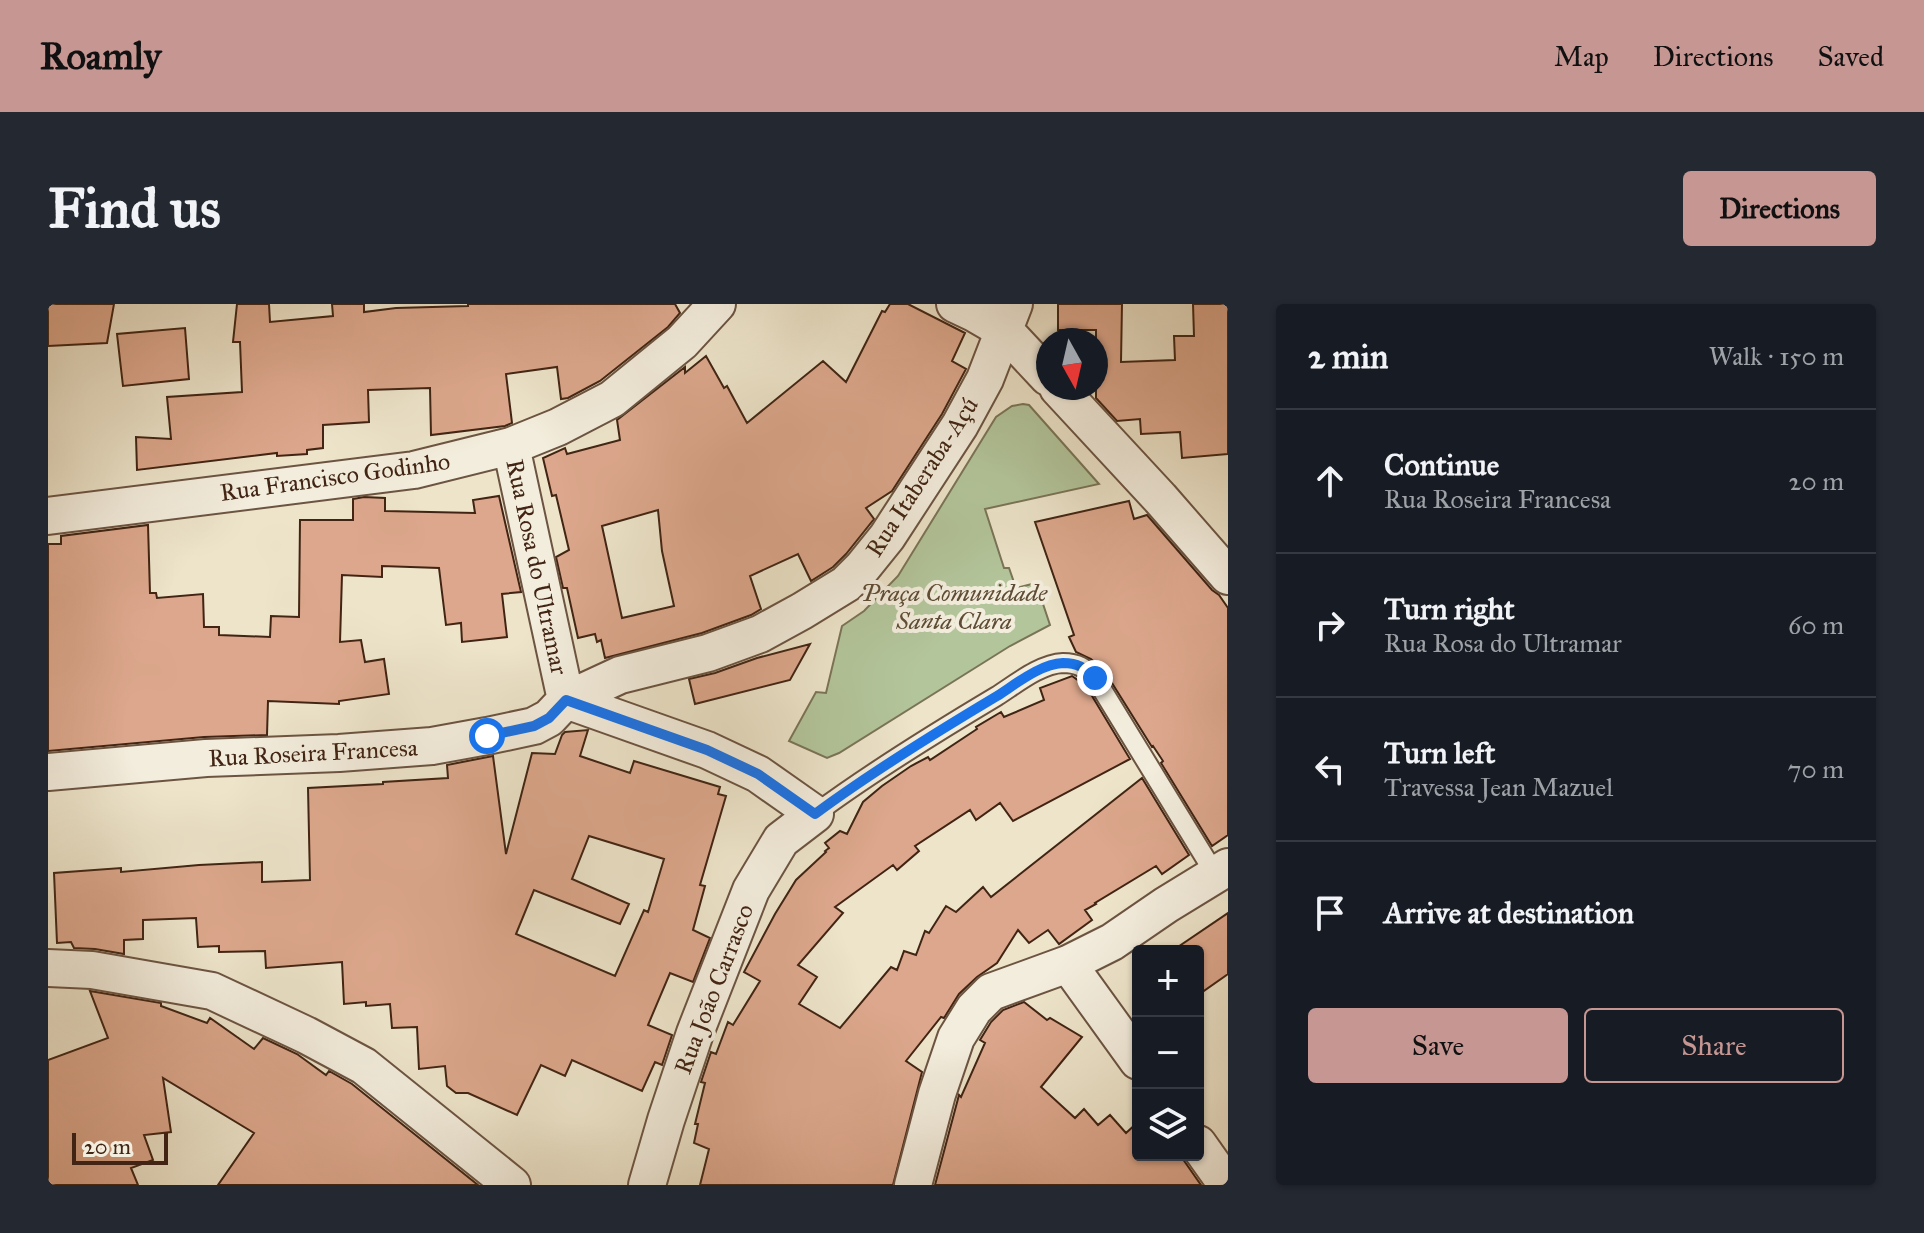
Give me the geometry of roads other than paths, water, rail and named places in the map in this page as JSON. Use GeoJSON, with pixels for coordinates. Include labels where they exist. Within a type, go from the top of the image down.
{"type":"FeatureCollection","features":[{"type":"Feature","properties":{"kind":"street","name":"Rua Francisco Godinho"},"geometry":{"type":"LineString","coordinates":[[48,516],[414,470],[511,446],[558,427],[612,399],[682,342],[717,304]]}},
{"type":"Feature","properties":{"kind":"street"},"geometry":{"type":"LineString","coordinates":[[955,304],[974,313],[1010,317],[1036,358]]}},
{"type":"Feature","properties":{"kind":"street","name":"Rua Itaberaba-Açú"},"geometry":{"type":"LineString","coordinates":[[566,700],[620,675],[708,653],[760,634],[846,584],[887,537],[960,425],[985,379],[1010,317]]}},
{"type":"Feature","properties":{"kind":"street"},"geometry":{"type":"LineString","coordinates":[[1069,400],[1228,576]]}},
{"type":"Feature","properties":{"kind":"street","name":"Rua Rosa do Ultramar"},"geometry":{"type":"LineString","coordinates":[[511,446],[566,700],[707,750],[758,774],[815,814]]}},
{"type":"Feature","properties":{"kind":"street","name":"Rua Roseira Francesa"},"geometry":{"type":"LineString","coordinates":[[48,772],[206,758],[432,746],[534,726],[549,718],[566,700]]}},
{"type":"Feature","properties":{"kind":"street","name":"Rua João Carrasco"},"geometry":{"type":"LineString","coordinates":[[647,1185],[695,1033],[751,890],[781,840],[815,814]]}},
{"type":"Feature","properties":{"kind":"street"},"geometry":{"type":"LineString","coordinates":[[913,1185],[956,1038],[974,1009],[991,992],[1068,964],[1112,942],[1221,870]]}},
{"type":"Feature","properties":{"kind":"street"},"geometry":{"type":"LineString","coordinates":[[1068,964],[1132,1053]]}},
{"type":"Feature","properties":{"kind":"street"},"geometry":{"type":"LineString","coordinates":[[48,968],[92,970],[212,991],[364,1066],[512,1185]]}},
{"type":"Feature","properties":{"kind":"street"},"geometry":{"type":"LineString","coordinates":[[1204,1152],[1227,1185]]}},
{"type":"Feature","properties":{"kind":"lane"},"geometry":{"type":"LineString","coordinates":[[815,814],[940,729],[1042,669],[1062,663],[1082,666],[1095,678],[1221,870]]}},
{"type":"Feature","properties":{"kind":"park label","name":"Praça Comunidade Santa Clara"},"geometry":{"type":"Point","coordinates":[954,607]}}]}
